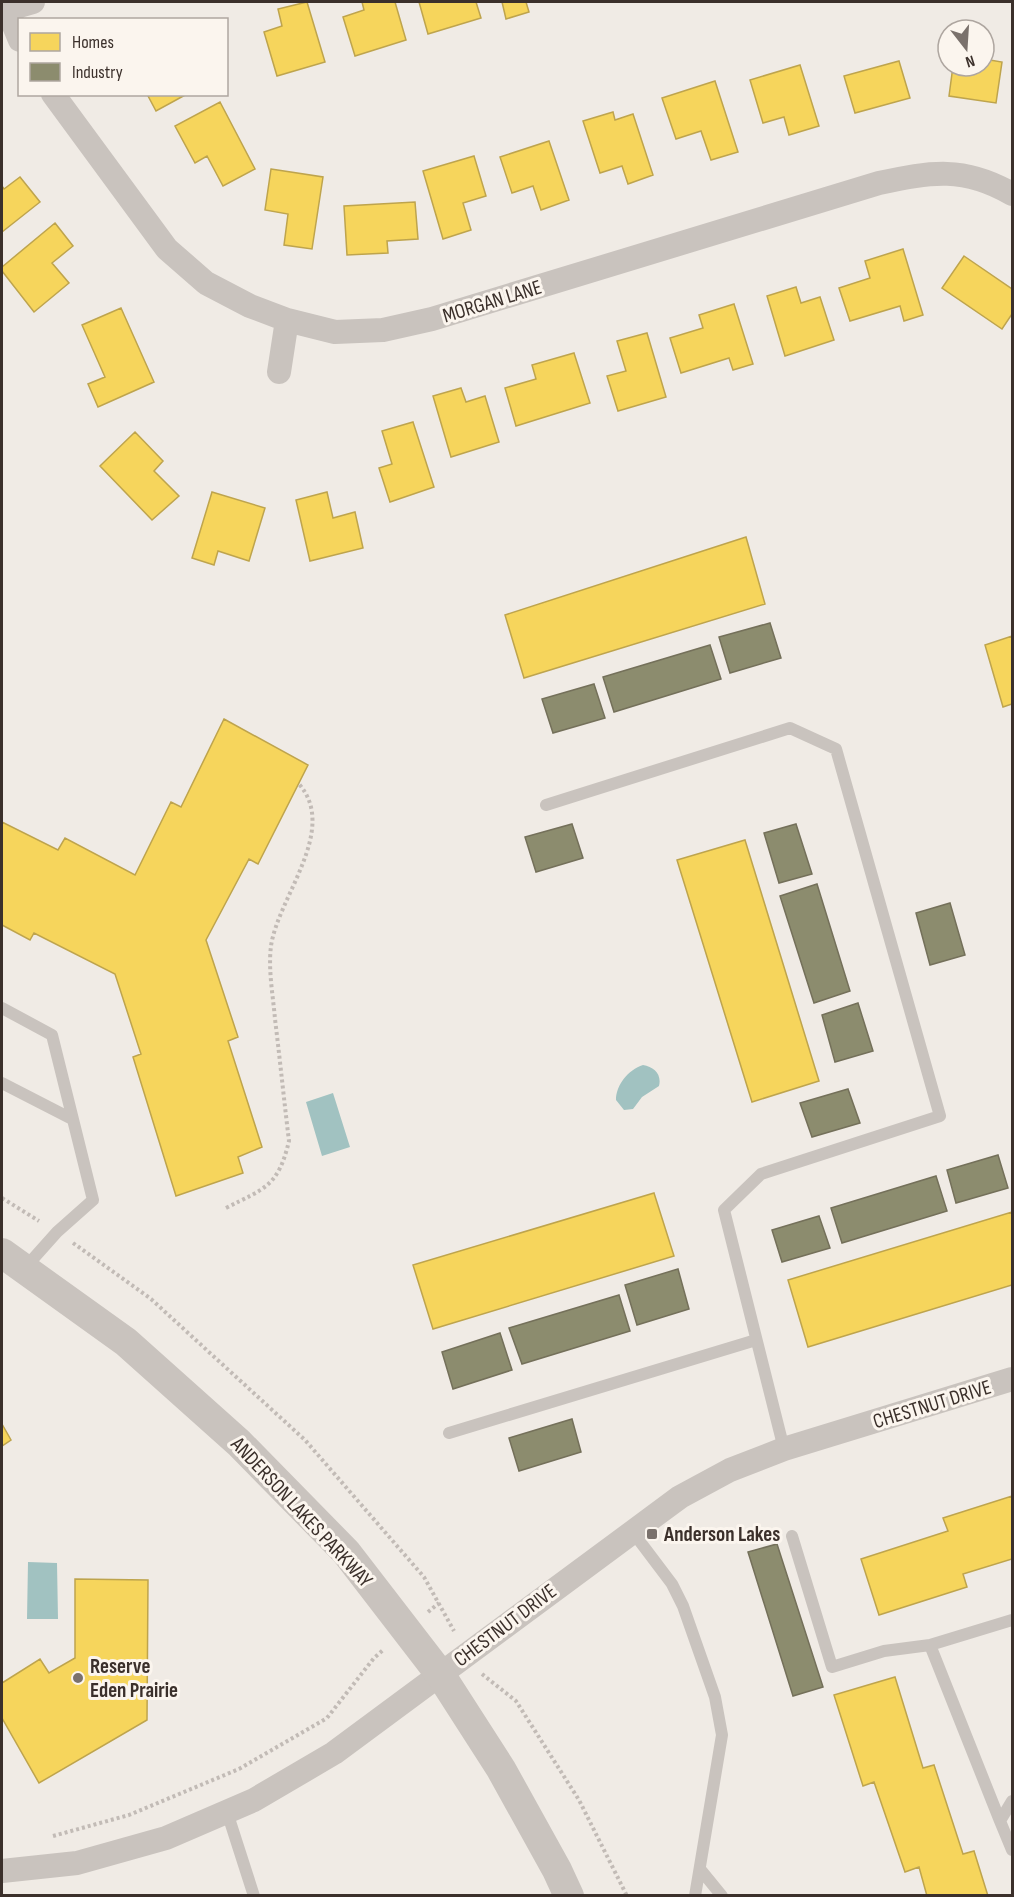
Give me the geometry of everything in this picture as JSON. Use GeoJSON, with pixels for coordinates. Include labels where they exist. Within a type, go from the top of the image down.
{"type":"FeatureCollection","features":[{"type":"Feature","properties":{"kind":"street"},"geometry":{"type":"LineString","coordinates":[[18,36],[4,10],[33,2]]}},
{"type":"Feature","properties":{"kind":"street","name":"MORGAN LANE"},"geometry":{"type":"LineString","coordinates":[[54,96],[167,249],[206,283],[250,306],[287,320],[335,332],[382,330],[432,320],[879,183],[924,173],[960,174],[999,186],[1012,194]]}},
{"type":"Feature","properties":{"kind":"street"},"geometry":{"type":"LineString","coordinates":[[279,372],[287,320]]}},
{"type":"Feature","properties":{"kind":"street","name":"ANDERSON LAKES PARKWAY"},"geometry":{"type":"LineString","coordinates":[[13,1261],[126,1342],[239,1443],[346,1552],[440,1674],[501,1769],[569,1896]]}},
{"type":"Feature","properties":{"kind":"street","name":"CHESTNUT DRIVE"},"geometry":{"type":"LineString","coordinates":[[2,1871],[77,1863],[166,1838],[254,1800],[334,1752],[680,1497],[730,1470],[784,1449],[1012,1379]]}},
{"type":"Feature","properties":{"kind":"lane"},"geometry":{"type":"LineString","coordinates":[[546,805],[790,728],[836,749],[940,1116],[760,1174],[724,1210],[784,1449]]}},
{"type":"Feature","properties":{"kind":"lane"},"geometry":{"type":"LineString","coordinates":[[2,1008],[52,1035],[93,1200],[57,1232],[13,1261]]}},
{"type":"Feature","properties":{"kind":"lane"},"geometry":{"type":"LineString","coordinates":[[2,1083],[72,1119]]}},
{"type":"Feature","properties":{"kind":"lane"},"geometry":{"type":"LineString","coordinates":[[449,1434],[756,1340]]}},
{"type":"Feature","properties":{"kind":"lane"},"geometry":{"type":"LineString","coordinates":[[632,1531],[672,1584],[683,1606],[715,1697],[722,1735],[695,1896]]}},
{"type":"Feature","properties":{"kind":"lane"},"geometry":{"type":"LineString","coordinates":[[792,1536],[832,1667],[884,1651],[930,1645],[1012,1620]]}},
{"type":"Feature","properties":{"kind":"lane"},"geometry":{"type":"LineString","coordinates":[[930,1645],[1012,1850]]}},
{"type":"Feature","properties":{"kind":"lane"},"geometry":{"type":"LineString","coordinates":[[1000,1821],[1012,1801]]}},
{"type":"Feature","properties":{"kind":"lane"},"geometry":{"type":"LineString","coordinates":[[227,1812],[254,1896]]}},
{"type":"Feature","properties":{"kind":"lane"},"geometry":{"type":"LineString","coordinates":[[700,1869],[722,1896]]}},
{"type":"Feature","properties":{"kind":"path"},"geometry":{"type":"LineString","coordinates":[[226,1208],[270,1185],[283,1164],[289,1141],[271,976],[271,945],[305,858],[311,830],[313,811],[307,793],[299,784]]}},
{"type":"Feature","properties":{"kind":"path"},"geometry":{"type":"LineString","coordinates":[[2,1198],[57,1232],[151,1299],[305,1440],[424,1577],[467,1653],[483,1675],[516,1701],[579,1800],[627,1896]]}},
{"type":"Feature","properties":{"kind":"path"},"geometry":{"type":"LineString","coordinates":[[50,1837],[129,1815],[239,1769],[327,1718],[374,1658]]}},
{"type":"Feature","properties":{"kind":"water"},"geometry":{"type":"Polygon","coordinates":[[[643,1065],[651,1067],[656,1072],[660,1082],[659,1086],[642,1097],[633,1109],[624,1110],[616,1100],[618,1089],[628,1074],[643,1065]]]}},
{"type":"Feature","properties":{"kind":"water"},"geometry":{"type":"Polygon","coordinates":[[[333,1093],[350,1147],[322,1156],[306,1102],[333,1093]]]}},
{"type":"Feature","properties":{"kind":"water"},"geometry":{"type":"Polygon","coordinates":[[[28,1562],[57,1563],[58,1619],[27,1619],[28,1562]]]}},
{"type":"Feature","properties":{"kind":"building: Homes"},"geometry":{"type":"Polygon","coordinates":[[[307,2],[325,62],[277,76],[264,32],[282,26],[278,9],[307,2]]]}},
{"type":"Feature","properties":{"kind":"building: Homes"},"geometry":{"type":"Polygon","coordinates":[[[362,2],[395,2],[406,40],[355,56],[343,17],[364,10],[362,2]]]}},
{"type":"Feature","properties":{"kind":"building: Homes"},"geometry":{"type":"Polygon","coordinates":[[[419,2],[476,2],[481,18],[428,34],[419,2]]]}},
{"type":"Feature","properties":{"kind":"building: Homes"},"geometry":{"type":"Polygon","coordinates":[[[502,2],[526,2],[529,12],[506,19],[502,2]]]}},
{"type":"Feature","properties":{"kind":"building: Homes"},"geometry":{"type":"Polygon","coordinates":[[[899,61],[910,98],[855,113],[844,76],[899,61]]]}},
{"type":"Feature","properties":{"kind":"building: Homes"},"geometry":{"type":"Polygon","coordinates":[[[996,61],[1002,62],[996,103],[949,96],[951,78],[996,78],[996,61]]]}},
{"type":"Feature","properties":{"kind":"building: Homes"},"geometry":{"type":"Polygon","coordinates":[[[800,65],[819,126],[789,135],[784,117],[763,123],[750,80],[800,65]]]}},
{"type":"Feature","properties":{"kind":"building: Homes"},"geometry":{"type":"Polygon","coordinates":[[[715,81],[738,152],[711,160],[701,131],[676,139],[662,98],[715,81]]]}},
{"type":"Feature","properties":{"kind":"building: Homes"},"geometry":{"type":"Polygon","coordinates":[[[148,96],[183,96],[156,111],[148,96]]]}},
{"type":"Feature","properties":{"kind":"building: Homes"},"geometry":{"type":"Polygon","coordinates":[[[220,102],[255,169],[223,186],[207,156],[195,163],[175,126],[220,102]]]}},
{"type":"Feature","properties":{"kind":"building: Homes"},"geometry":{"type":"Polygon","coordinates":[[[613,112],[615,120],[633,114],[653,175],[628,184],[622,166],[600,173],[583,121],[613,112]]]}},
{"type":"Feature","properties":{"kind":"building: Homes"},"geometry":{"type":"Polygon","coordinates":[[[549,141],[569,200],[541,210],[533,186],[512,193],[500,157],[549,141]]]}},
{"type":"Feature","properties":{"kind":"building: Homes"},"geometry":{"type":"Polygon","coordinates":[[[474,156],[486,196],[463,203],[471,230],[443,239],[423,171],[474,156]]]}},
{"type":"Feature","properties":{"kind":"building: Homes"},"geometry":{"type":"Polygon","coordinates":[[[271,169],[323,177],[312,249],[284,245],[288,214],[265,210],[271,169]]]}},
{"type":"Feature","properties":{"kind":"building: Homes"},"geometry":{"type":"Polygon","coordinates":[[[20,177],[40,202],[2,232],[2,186],[4,189],[20,177]]]}},
{"type":"Feature","properties":{"kind":"building: Homes"},"geometry":{"type":"Polygon","coordinates":[[[415,202],[418,239],[387,241],[388,253],[347,255],[344,206],[415,202]]]}},
{"type":"Feature","properties":{"kind":"building: Homes"},"geometry":{"type":"Polygon","coordinates":[[[55,223],[73,246],[52,263],[69,283],[34,312],[2,271],[2,267],[55,223]]]}},
{"type":"Feature","properties":{"kind":"building: Homes"},"geometry":{"type":"Polygon","coordinates":[[[903,249],[923,315],[904,321],[900,306],[850,321],[839,288],[870,278],[865,261],[903,249]]]}},
{"type":"Feature","properties":{"kind":"building: Homes"},"geometry":{"type":"Polygon","coordinates":[[[964,256],[1012,289],[1012,314],[1002,329],[942,288],[964,256]]]}},
{"type":"Feature","properties":{"kind":"building: Homes"},"geometry":{"type":"Polygon","coordinates":[[[796,287],[801,303],[820,297],[834,340],[785,356],[767,296],[796,287]]]}},
{"type":"Feature","properties":{"kind":"building: Homes"},"geometry":{"type":"Polygon","coordinates":[[[734,304],[753,364],[733,370],[729,358],[681,373],[670,338],[703,328],[699,315],[734,304]]]}},
{"type":"Feature","properties":{"kind":"building: Homes"},"geometry":{"type":"Polygon","coordinates":[[[121,308],[154,382],[98,407],[88,384],[105,377],[82,325],[121,308]]]}},
{"type":"Feature","properties":{"kind":"building: Homes"},"geometry":{"type":"Polygon","coordinates":[[[647,333],[666,397],[618,411],[607,376],[626,371],[617,341],[647,333]]]}},
{"type":"Feature","properties":{"kind":"building: Homes"},"geometry":{"type":"Polygon","coordinates":[[[574,353],[590,403],[516,426],[505,388],[536,379],[532,365],[574,353]]]}},
{"type":"Feature","properties":{"kind":"building: Homes"},"geometry":{"type":"Polygon","coordinates":[[[461,388],[466,402],[485,396],[499,442],[451,457],[433,396],[461,388]]]}},
{"type":"Feature","properties":{"kind":"building: Homes"},"geometry":{"type":"Polygon","coordinates":[[[413,422],[434,487],[390,502],[379,468],[392,464],[382,431],[413,422]]]}},
{"type":"Feature","properties":{"kind":"building: Homes"},"geometry":{"type":"Polygon","coordinates":[[[135,432],[163,461],[154,471],[179,496],[152,520],[100,466],[135,432]]]}},
{"type":"Feature","properties":{"kind":"building: Homes"},"geometry":{"type":"Polygon","coordinates":[[[212,492],[265,508],[249,561],[218,551],[214,565],[192,558],[212,492]]]}},
{"type":"Feature","properties":{"kind":"building: Homes"},"geometry":{"type":"Polygon","coordinates":[[[327,492],[333,518],[355,512],[363,548],[310,561],[296,500],[327,492]]]}},
{"type":"Feature","properties":{"kind":"building: Homes"},"geometry":{"type":"Polygon","coordinates":[[[746,537],[765,604],[524,678],[505,615],[746,537]]]}},
{"type":"Feature","properties":{"kind":"building: Homes"},"geometry":{"type":"Polygon","coordinates":[[[1012,636],[1012,704],[1003,707],[985,645],[1012,636]]]}},
{"type":"Feature","properties":{"kind":"building: Homes"},"geometry":{"type":"Polygon","coordinates":[[[224,719],[308,765],[258,864],[249,859],[206,940],[238,1037],[228,1041],[262,1147],[238,1157],[243,1173],[176,1196],[133,1057],[141,1054],[115,974],[34,933],[30,940],[2,925],[2,822],[58,850],[65,838],[135,875],[171,802],[181,807],[224,719]]]}},
{"type":"Feature","properties":{"kind":"building: Homes"},"geometry":{"type":"Polygon","coordinates":[[[745,840],[819,1081],[752,1102],[677,860],[745,840]]]}},
{"type":"Feature","properties":{"kind":"building: Homes"},"geometry":{"type":"Polygon","coordinates":[[[654,1193],[674,1256],[433,1329],[413,1265],[654,1193]]]}},
{"type":"Feature","properties":{"kind":"building: Homes"},"geometry":{"type":"Polygon","coordinates":[[[1012,1212],[1012,1285],[808,1347],[788,1280],[1012,1212]]]}},
{"type":"Feature","properties":{"kind":"building: Homes"},"geometry":{"type":"Polygon","coordinates":[[[2,1424],[11,1440],[2,1446],[2,1424]]]}},
{"type":"Feature","properties":{"kind":"building: Homes"},"geometry":{"type":"Polygon","coordinates":[[[1012,1496],[1012,1559],[963,1574],[967,1587],[879,1615],[861,1559],[948,1531],[943,1518],[1012,1496]]]}},
{"type":"Feature","properties":{"kind":"building: Homes","name":"Reserve Eden Prairie"},"geometry":{"type":"Polygon","coordinates":[[[75,1579],[148,1580],[147,1720],[39,1783],[2,1718],[2,1683],[40,1659],[49,1673],[75,1658],[75,1579]]]}},
{"type":"Feature","properties":{"kind":"building: Homes"},"geometry":{"type":"Polygon","coordinates":[[[895,1677],[923,1768],[934,1765],[963,1854],[974,1851],[988,1896],[927,1896],[919,1867],[905,1872],[874,1782],[863,1786],[834,1695],[895,1677]]]}},
{"type":"Feature","properties":{"kind":"building: Industry"},"geometry":{"type":"Polygon","coordinates":[[[770,623],[781,658],[730,673],[719,637],[770,623]]]}},
{"type":"Feature","properties":{"kind":"building: Industry"},"geometry":{"type":"Polygon","coordinates":[[[710,645],[721,679],[614,712],[603,677],[710,645]]]}},
{"type":"Feature","properties":{"kind":"building: Industry"},"geometry":{"type":"Polygon","coordinates":[[[594,684],[605,718],[553,733],[542,699],[594,684]]]}},
{"type":"Feature","properties":{"kind":"building: Industry"},"geometry":{"type":"Polygon","coordinates":[[[572,824],[583,858],[536,872],[525,837],[572,824]]]}},
{"type":"Feature","properties":{"kind":"building: Industry"},"geometry":{"type":"Polygon","coordinates":[[[796,824],[812,874],[779,883],[764,833],[796,824]]]}},
{"type":"Feature","properties":{"kind":"building: Industry"},"geometry":{"type":"Polygon","coordinates":[[[817,884],[850,991],[814,1003],[780,896],[817,884]]]}},
{"type":"Feature","properties":{"kind":"building: Industry"},"geometry":{"type":"Polygon","coordinates":[[[950,903],[965,955],[930,965],[916,913],[950,903]]]}},
{"type":"Feature","properties":{"kind":"building: Industry"},"geometry":{"type":"Polygon","coordinates":[[[858,1003],[873,1051],[835,1062],[822,1015],[858,1003]]]}},
{"type":"Feature","properties":{"kind":"building: Industry"},"geometry":{"type":"Polygon","coordinates":[[[848,1089],[860,1123],[812,1137],[800,1103],[848,1089]]]}},
{"type":"Feature","properties":{"kind":"building: Industry"},"geometry":{"type":"Polygon","coordinates":[[[998,1155],[1008,1188],[956,1203],[947,1170],[998,1155]]]}},
{"type":"Feature","properties":{"kind":"building: Industry"},"geometry":{"type":"Polygon","coordinates":[[[936,1176],[947,1211],[842,1243],[831,1208],[936,1176]]]}},
{"type":"Feature","properties":{"kind":"building: Industry"},"geometry":{"type":"Polygon","coordinates":[[[819,1216],[830,1248],[782,1262],[772,1230],[819,1216]]]}},
{"type":"Feature","properties":{"kind":"building: Industry"},"geometry":{"type":"Polygon","coordinates":[[[678,1269],[689,1309],[637,1325],[625,1285],[678,1269]]]}},
{"type":"Feature","properties":{"kind":"building: Industry"},"geometry":{"type":"Polygon","coordinates":[[[619,1295],[630,1331],[522,1364],[509,1328],[619,1295]]]}},
{"type":"Feature","properties":{"kind":"building: Industry"},"geometry":{"type":"Polygon","coordinates":[[[500,1333],[512,1370],[453,1389],[442,1352],[500,1333]]]}},
{"type":"Feature","properties":{"kind":"building: Industry"},"geometry":{"type":"Polygon","coordinates":[[[572,1419],[581,1452],[519,1471],[509,1438],[572,1419]]]}},
{"type":"Feature","properties":{"kind":"building: Industry"},"geometry":{"type":"Polygon","coordinates":[[[777,1544],[823,1687],[793,1696],[748,1552],[777,1544]]]}},
{"type":"Feature","properties":{"kind":"place","name":"Anderson Lakes"},"geometry":{"type":"Point","coordinates":[652,1534]}},
{"type":"Feature","properties":{"kind":"place","name":"Reserve Eden Prairie"},"geometry":{"type":"Point","coordinates":[78,1678]}}]}
